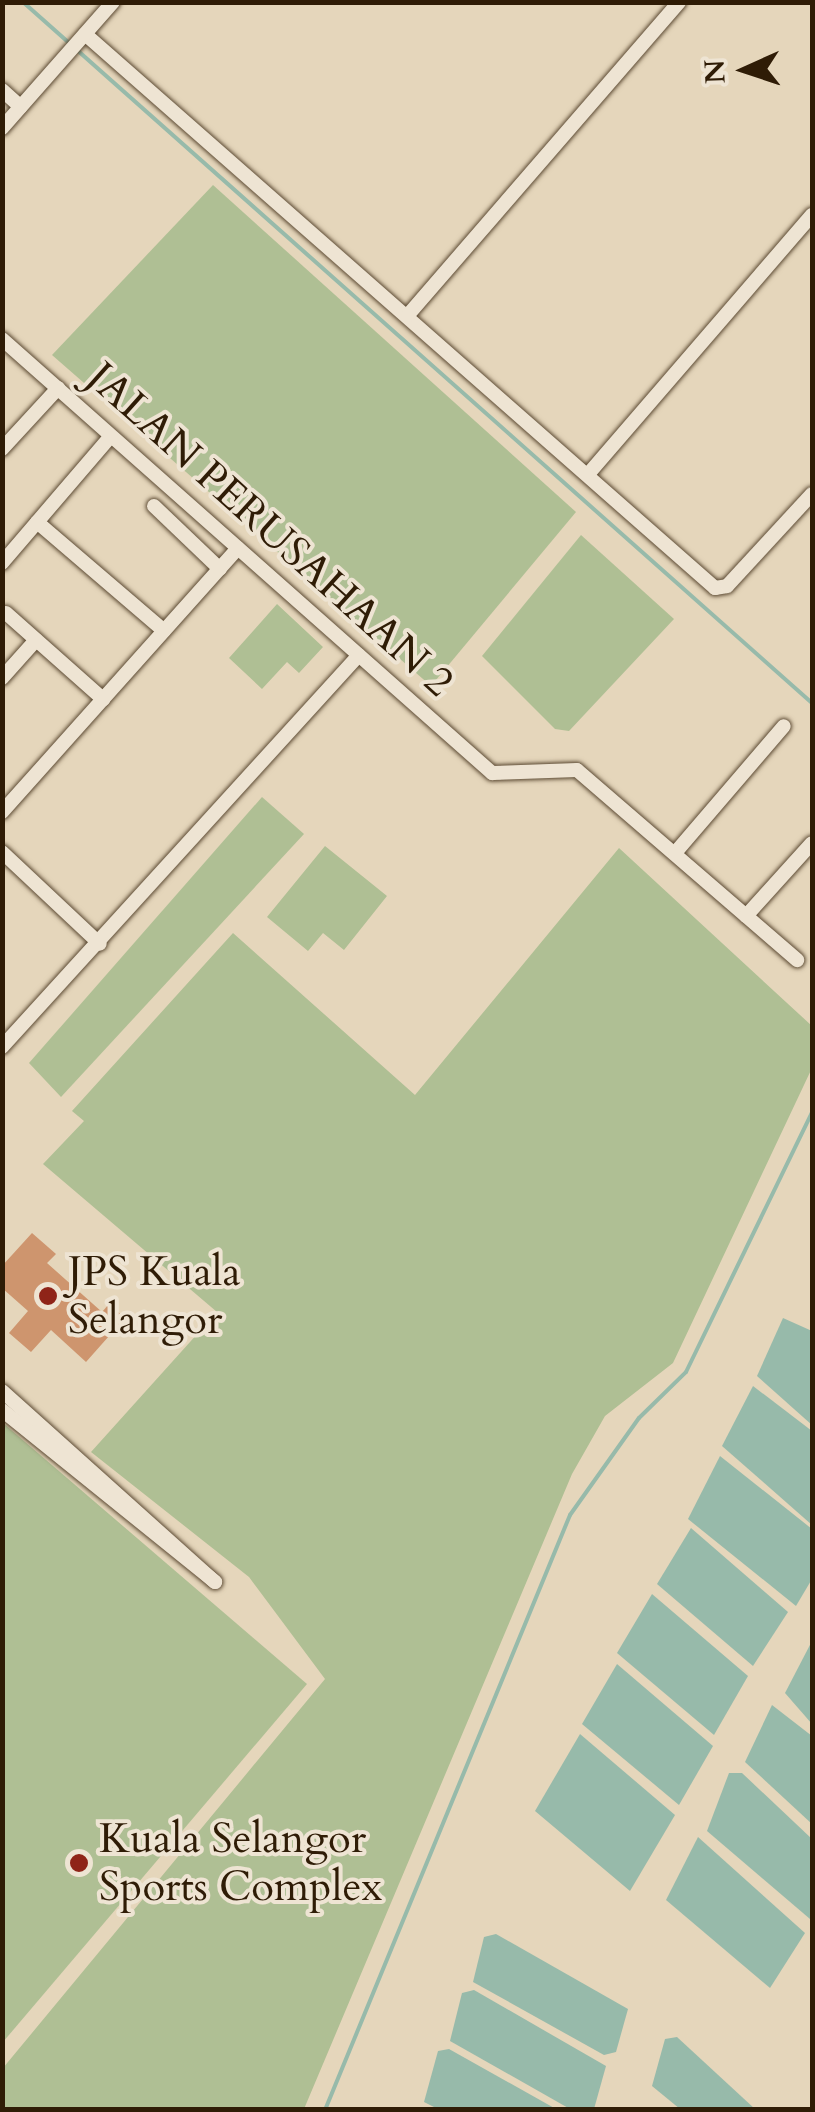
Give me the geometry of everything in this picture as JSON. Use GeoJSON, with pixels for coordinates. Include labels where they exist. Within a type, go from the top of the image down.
{"type":"FeatureCollection","features":[{"type":"Feature","properties":{"kind":"street"},"geometry":{"type":"LineString","coordinates":[[2,128],[113,2]]}},
{"type":"Feature","properties":{"kind":"street"},"geometry":{"type":"LineString","coordinates":[[408,315],[679,2]]}},
{"type":"Feature","properties":{"kind":"street"},"geometry":{"type":"LineString","coordinates":[[82,38],[590,472],[719,588],[812,494]]}},
{"type":"Feature","properties":{"kind":"street"},"geometry":{"type":"LineString","coordinates":[[2,90],[21,107]]}},
{"type":"Feature","properties":{"kind":"street"},"geometry":{"type":"LineString","coordinates":[[590,472],[812,215]]}},
{"type":"Feature","properties":{"kind":"street","name":"JALAN PERUSAHAAN 2"},"geometry":{"type":"LineString","coordinates":[[2,339],[492,773],[577,770],[675,853]]}},
{"type":"Feature","properties":{"kind":"street"},"geometry":{"type":"LineString","coordinates":[[2,449],[58,388]]}},
{"type":"Feature","properties":{"kind":"street"},"geometry":{"type":"LineString","coordinates":[[2,562],[111,436]]}},
{"type":"Feature","properties":{"kind":"street"},"geometry":{"type":"LineString","coordinates":[[154,506],[220,568]]}},
{"type":"Feature","properties":{"kind":"street"},"geometry":{"type":"LineString","coordinates":[[37,522],[164,631]]}},
{"type":"Feature","properties":{"kind":"street"},"geometry":{"type":"LineString","coordinates":[[2,812],[238,548]]}},
{"type":"Feature","properties":{"kind":"street"},"geometry":{"type":"LineString","coordinates":[[6,614],[104,699]]}},
{"type":"Feature","properties":{"kind":"street"},"geometry":{"type":"LineString","coordinates":[[2,678],[36,640]]}},
{"type":"Feature","properties":{"kind":"street"},"geometry":{"type":"LineString","coordinates":[[2,1046],[100,944],[358,655]]}},
{"type":"Feature","properties":{"kind":"street"},"geometry":{"type":"LineString","coordinates":[[784,726],[675,853],[797,960]]}},
{"type":"Feature","properties":{"kind":"street"},"geometry":{"type":"LineString","coordinates":[[746,916],[812,843]]}},
{"type":"Feature","properties":{"kind":"street"},"geometry":{"type":"LineString","coordinates":[[2,852],[100,944]]}},
{"type":"Feature","properties":{"kind":"street"},"geometry":{"type":"LineString","coordinates":[[2,1391],[216,1582],[2,1410]]}},
{"type":"Feature","properties":{"kind":"shaded area"},"geometry":{"type":"Polygon","coordinates":[[[213,185],[576,512],[431,686],[52,355],[213,185]]]}},
{"type":"Feature","properties":{"kind":"shaded area"},"geometry":{"type":"Polygon","coordinates":[[[581,535],[674,619],[569,731],[555,729],[482,656],[581,535]]]}},
{"type":"Feature","properties":{"kind":"shaded area"},"geometry":{"type":"Polygon","coordinates":[[[277,604],[323,647],[299,673],[287,662],[262,689],[229,658],[277,604]]]}},
{"type":"Feature","properties":{"kind":"shaded area"},"geometry":{"type":"Polygon","coordinates":[[[262,797],[304,834],[61,1097],[29,1063],[262,797]]]}},
{"type":"Feature","properties":{"kind":"shaded area"},"geometry":{"type":"Polygon","coordinates":[[[325,846],[387,896],[344,950],[323,933],[308,951],[267,917],[325,846]]]}},
{"type":"Feature","properties":{"kind":"shaded area"},"geometry":{"type":"Polygon","coordinates":[[[619,848],[812,1026],[812,1068],[673,1363],[605,1416],[572,1474],[304,2109],[3,2109],[3,2068],[325,1679],[249,1577],[91,1452],[217,1312],[43,1164],[84,1121],[72,1111],[233,933],[415,1095],[619,848]]]}},
{"type":"Feature","properties":{"kind":"shaded area"},"geometry":{"type":"Polygon","coordinates":[[[783,1318],[812,1331],[812,1425],[757,1376],[783,1318]]]}},
{"type":"Feature","properties":{"kind":"shaded area"},"geometry":{"type":"Polygon","coordinates":[[[753,1386],[812,1431],[812,1525],[722,1446],[753,1386]]]}},
{"type":"Feature","properties":{"kind":"shaded area","name":"Kuala Selangor Sports Complex"},"geometry":{"type":"Polygon","coordinates":[[[2,1423],[307,1684],[3,2042],[2,1423]]]}},
{"type":"Feature","properties":{"kind":"shaded area"},"geometry":{"type":"Polygon","coordinates":[[[720,1456],[812,1529],[812,1579],[796,1606],[688,1519],[720,1456]]]}},
{"type":"Feature","properties":{"kind":"shaded area"},"geometry":{"type":"Polygon","coordinates":[[[691,1528],[788,1612],[753,1666],[657,1584],[691,1528]]]}},
{"type":"Feature","properties":{"kind":"shaded area"},"geometry":{"type":"Polygon","coordinates":[[[652,1594],[748,1676],[714,1735],[617,1653],[652,1594]]]}},
{"type":"Feature","properties":{"kind":"shaded area"},"geometry":{"type":"Polygon","coordinates":[[[812,1641],[812,1724],[785,1693],[812,1641]]]}},
{"type":"Feature","properties":{"kind":"shaded area"},"geometry":{"type":"Polygon","coordinates":[[[617,1664],[713,1746],[679,1805],[582,1724],[617,1664]]]}},
{"type":"Feature","properties":{"kind":"shaded area"},"geometry":{"type":"Polygon","coordinates":[[[772,1705],[812,1736],[812,1824],[745,1762],[772,1705]]]}},
{"type":"Feature","properties":{"kind":"shaded area"},"geometry":{"type":"Polygon","coordinates":[[[580,1734],[675,1815],[630,1891],[535,1811],[580,1734]]]}},
{"type":"Feature","properties":{"kind":"shaded area"},"geometry":{"type":"Polygon","coordinates":[[[729,1773],[742,1773],[812,1839],[810,1919],[707,1831],[729,1773]]]}},
{"type":"Feature","properties":{"kind":"shaded area"},"geometry":{"type":"Polygon","coordinates":[[[698,1837],[805,1933],[770,1988],[666,1900],[698,1837]]]}},
{"type":"Feature","properties":{"kind":"shaded area"},"geometry":{"type":"Polygon","coordinates":[[[496,1934],[628,2009],[616,2052],[604,2055],[473,1982],[484,1937],[496,1934]]]}},
{"type":"Feature","properties":{"kind":"shaded area"},"geometry":{"type":"Polygon","coordinates":[[[474,1990],[606,2066],[594,2109],[570,2109],[450,2041],[462,1993],[474,1990]]]}},
{"type":"Feature","properties":{"kind":"shaded area"},"geometry":{"type":"Polygon","coordinates":[[[677,2037],[755,2109],[680,2109],[652,2086],[665,2039],[677,2037]]]}},
{"type":"Feature","properties":{"kind":"shaded area"},"geometry":{"type":"Polygon","coordinates":[[[449,2049],[556,2109],[438,2109],[424,2102],[438,2051],[449,2049]]]}},
{"type":"Feature","properties":{"kind":"building","name":"JPS Kuala Selangor"},"geometry":{"type":"Polygon","coordinates":[[[32,1233],[56,1254],[47,1263],[102,1312],[109,1304],[125,1318],[86,1362],[51,1330],[31,1352],[9,1333],[28,1311],[2,1288],[2,1266],[32,1233]]]}},
{"type":"Feature","properties":{"kind":"waterway"},"geometry":{"type":"LineString","coordinates":[[23,2],[812,703]]}},
{"type":"Feature","properties":{"kind":"waterway"},"geometry":{"type":"LineString","coordinates":[[325,2110],[570,1515],[639,1418],[686,1372],[812,1113]]}},
{"type":"Feature","properties":{"kind":"place","name":"JPS Kuala Selangor"},"geometry":{"type":"Point","coordinates":[48,1296]}},
{"type":"Feature","properties":{"kind":"place","name":"Kuala Selangor Sports Complex"},"geometry":{"type":"Point","coordinates":[79,1863]}}]}
